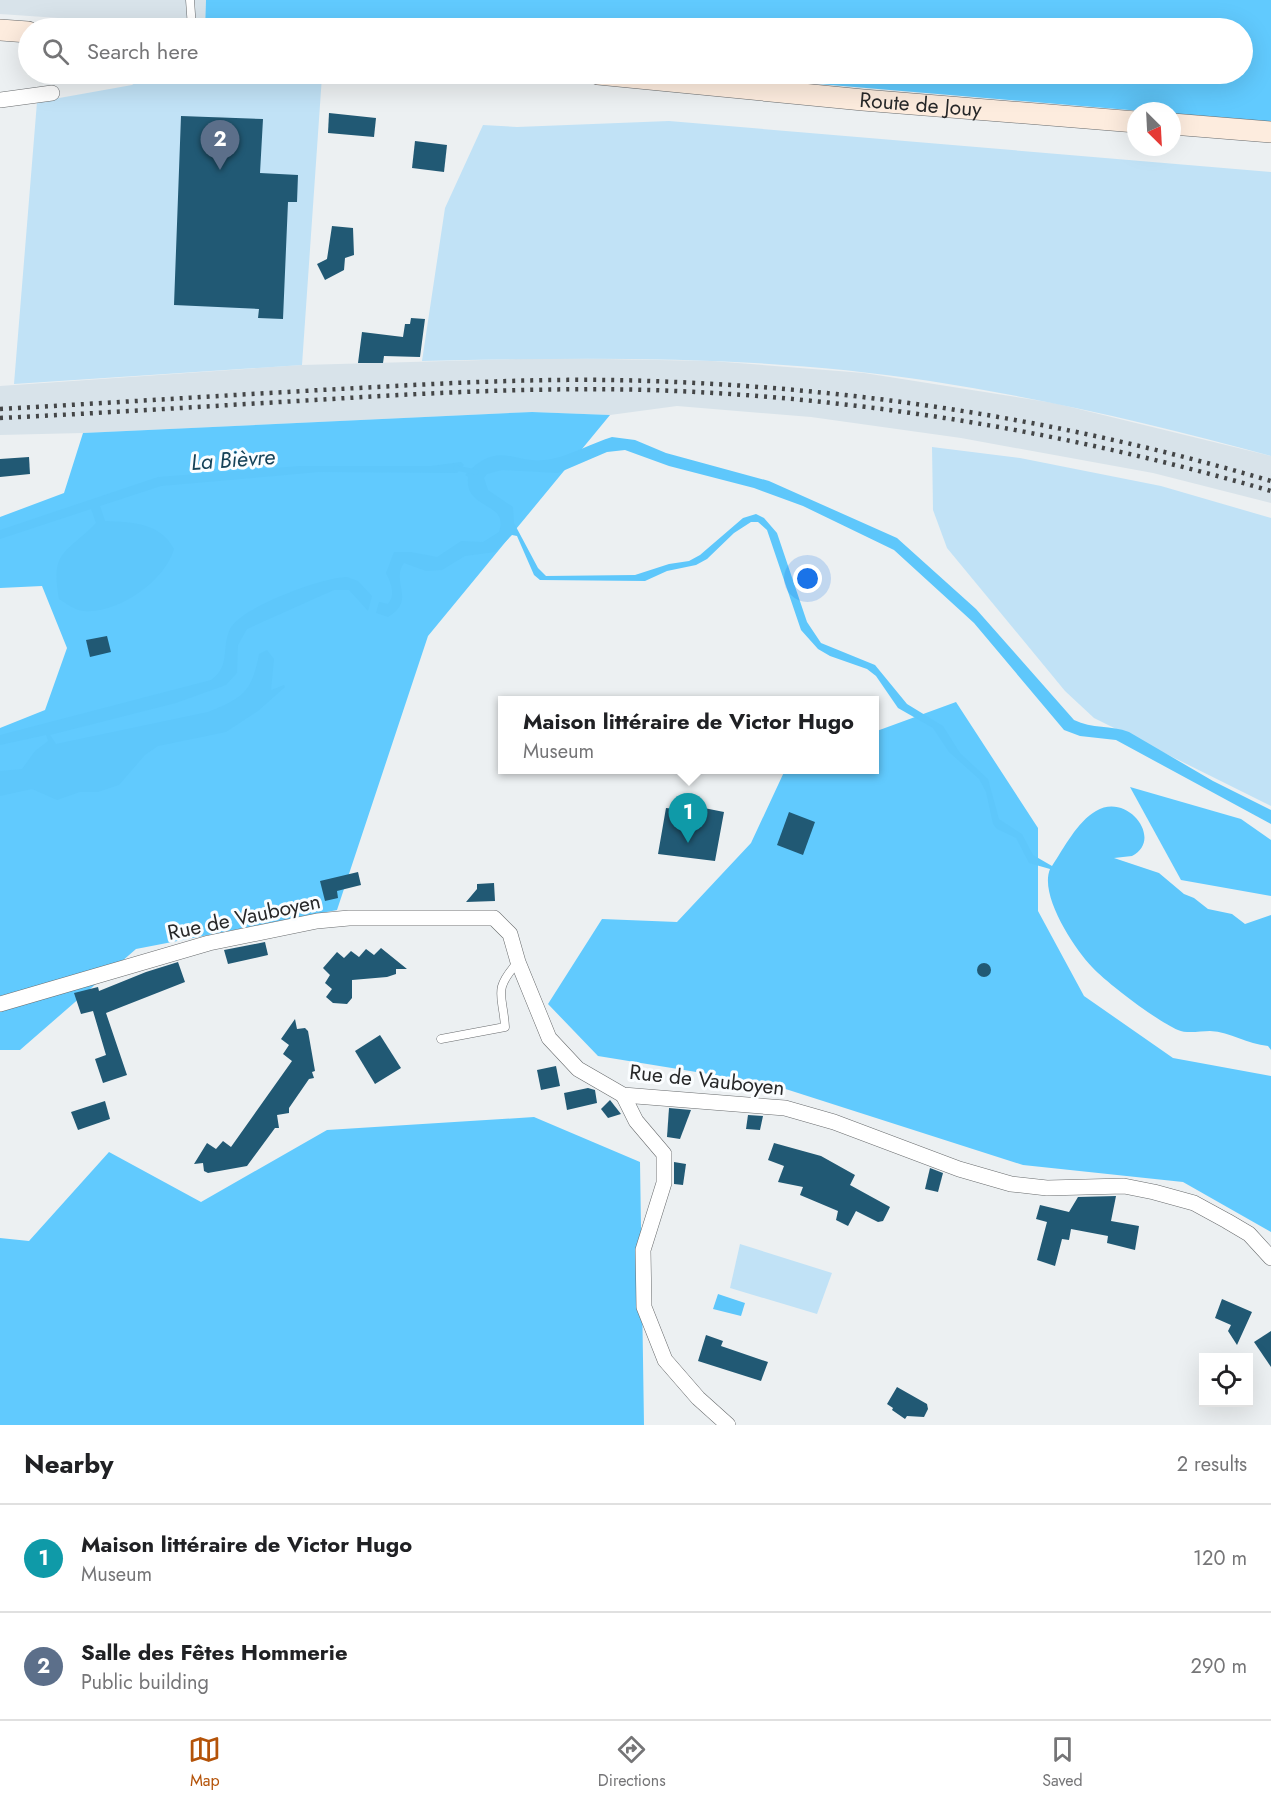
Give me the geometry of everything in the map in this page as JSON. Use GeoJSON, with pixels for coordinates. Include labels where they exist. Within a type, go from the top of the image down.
{"type":"FeatureCollection","features":[{"type":"Feature","properties":{"kind":"main road"},"geometry":{"type":"LineString","coordinates":[[0,30],[18,31]]}},
{"type":"Feature","properties":{"kind":"main road","name":"Route de Jouy"},"geometry":{"type":"LineString","coordinates":[[700,84],[1127,121]]}},
{"type":"Feature","properties":{"kind":"main road"},"geometry":{"type":"LineString","coordinates":[[1181,125],[1271,132]]}},
{"type":"Feature","properties":{"kind":"street"},"geometry":{"type":"LineString","coordinates":[[0,100],[52,93]]}},
{"type":"Feature","properties":{"kind":"street","name":"Rue de Vauboyen"},"geometry":{"type":"LineString","coordinates":[[0,1004],[209,943],[317,921],[349,918],[494,918],[510,934],[518,962],[549,1038],[578,1069],[623,1095],[786,1108],[834,1122],[959,1168],[1011,1184],[1047,1188],[1124,1186],[1154,1192],[1194,1203],[1227,1221],[1249,1234],[1271,1258]]}},
{"type":"Feature","properties":{"kind":"street"},"geometry":{"type":"LineString","coordinates":[[623,1095],[636,1121],[664,1154],[664,1183],[643,1250],[644,1306],[665,1360],[698,1398],[728,1425]]}},
{"type":"Feature","properties":{"kind":"lane"},"geometry":{"type":"LineString","coordinates":[[190,0],[191,18]]}},
{"type":"Feature","properties":{"kind":"lane"},"geometry":{"type":"LineString","coordinates":[[441,1039],[505,1027],[499,996],[508,973],[518,962]]}},
{"type":"Feature","properties":{"kind":"shaded area"},"geometry":{"type":"Polygon","coordinates":[[[0,0],[206,0],[205,18],[59,18],[0,14],[0,0]]]}},
{"type":"Feature","properties":{"kind":"shaded area"},"geometry":{"type":"Polygon","coordinates":[[[206,0],[1271,0],[1271,122],[1181,115],[1181,102],[1127,102],[1127,110],[818,84],[1253,84],[1253,18],[205,18],[206,0]]]}},
{"type":"Feature","properties":{"kind":"shaded area"},"geometry":{"type":"Polygon","coordinates":[[[321,84],[302,365],[14,384],[37,102],[132,85],[321,84]]]}},
{"type":"Feature","properties":{"kind":"shaded area"},"geometry":{"type":"Polygon","coordinates":[[[669,121],[1271,172],[1271,456],[1059,404],[930,381],[867,373],[804,366],[677,360],[422,361],[445,208],[483,125],[517,127],[669,121]]]}},
{"type":"Feature","properties":{"kind":"shaded area"},"geometry":{"type":"Polygon","coordinates":[[[552,358],[712,361],[864,373],[1054,403],[1271,456],[1271,503],[1153,473],[961,438],[811,417],[677,406],[610,415],[532,412],[0,435],[0,386],[302,365],[552,358]]]}},
{"type":"Feature","properties":{"kind":"shaded area"},"geometry":{"type":"Polygon","coordinates":[[[532,412],[610,415],[428,636],[337,910],[136,949],[20,1050],[0,1050],[0,728],[45,710],[67,648],[42,586],[0,588],[0,517],[64,493],[83,433],[532,412]]]}},
{"type":"Feature","properties":{"kind":"shaded area"},"geometry":{"type":"Polygon","coordinates":[[[612,437],[635,440],[666,453],[769,481],[897,538],[976,609],[1074,720],[1088,725],[1129,732],[1213,781],[1271,810],[1271,824],[1116,740],[1080,736],[1064,730],[974,623],[894,550],[803,506],[754,488],[669,466],[625,450],[607,452],[558,473],[502,470],[487,474],[484,478],[488,490],[513,507],[514,523],[538,568],[546,576],[635,575],[669,564],[689,561],[700,555],[743,518],[756,514],[764,518],[777,533],[807,622],[821,643],[875,665],[907,704],[943,726],[960,753],[988,779],[999,819],[1022,834],[1033,855],[1052,866],[1071,836],[1089,816],[1108,807],[1120,808],[1138,820],[1143,830],[1144,840],[1141,849],[1132,856],[1114,858],[1159,873],[1184,894],[1194,898],[1208,909],[1232,914],[1245,924],[1271,915],[1271,1050],[1268,1046],[1218,1032],[1178,1030],[1133,1002],[1092,967],[1060,921],[1049,893],[1050,869],[1029,863],[1016,838],[997,829],[993,824],[986,792],[979,779],[949,752],[933,728],[898,708],[876,676],[867,669],[830,656],[818,649],[801,630],[767,530],[758,522],[751,522],[734,533],[707,559],[696,565],[667,571],[645,581],[540,580],[534,575],[517,536],[512,535],[495,552],[465,556],[442,570],[426,571],[404,563],[400,570],[401,604],[388,617],[376,613],[379,602],[388,604],[392,596],[391,585],[386,573],[394,552],[411,552],[437,557],[461,541],[483,542],[499,532],[501,522],[498,515],[473,496],[469,488],[468,477],[465,475],[478,464],[498,455],[527,460],[551,459],[612,437]]]}},
{"type":"Feature","properties":{"kind":"shaded area"},"geometry":{"type":"Polygon","coordinates":[[[932,447],[1020,458],[1161,486],[1271,518],[1271,806],[1094,718],[1065,691],[947,548],[933,510],[932,447]]]}},
{"type":"Feature","properties":{"kind":"shaded area"},"geometry":{"type":"Polygon","coordinates":[[[461,462],[464,465],[457,473],[318,472],[161,486],[100,506],[105,521],[136,523],[154,529],[168,540],[174,549],[161,573],[151,583],[125,601],[97,611],[77,609],[59,599],[57,583],[57,571],[63,554],[96,523],[91,509],[0,539],[0,530],[158,477],[301,466],[431,466],[461,462]]]}},
{"type":"Feature","properties":{"kind":"shaded area"},"geometry":{"type":"Polygon","coordinates":[[[347,577],[358,581],[372,596],[368,611],[349,590],[334,590],[247,629],[238,645],[237,673],[226,685],[176,703],[50,735],[56,744],[208,712],[230,702],[244,692],[253,677],[259,654],[267,650],[274,659],[271,690],[284,685],[285,687],[258,711],[226,732],[158,746],[145,755],[119,785],[98,792],[80,792],[57,800],[32,789],[0,796],[0,771],[22,769],[35,751],[48,741],[46,735],[0,745],[0,735],[211,680],[221,669],[227,636],[237,620],[284,595],[320,582],[347,577]]]}},
{"type":"Feature","properties":{"kind":"shaded area"},"geometry":{"type":"Polygon","coordinates":[[[956,702],[1038,828],[1038,911],[1084,996],[1173,1058],[1271,1076],[1271,1232],[1183,1182],[1023,1165],[770,1084],[598,1056],[548,1004],[602,919],[677,922],[751,843],[783,774],[879,774],[879,730],[956,702]]]}},
{"type":"Feature","properties":{"kind":"shaded area"},"geometry":{"type":"Polygon","coordinates":[[[1130,787],[1241,819],[1271,840],[1271,896],[1181,880],[1130,787]]]}},
{"type":"Feature","properties":{"kind":"shaded area"},"geometry":{"type":"Polygon","coordinates":[[[534,1117],[640,1162],[644,1425],[0,1425],[0,1238],[29,1241],[109,1152],[201,1202],[327,1130],[534,1117]]]}},
{"type":"Feature","properties":{"kind":"shaded area"},"geometry":{"type":"Polygon","coordinates":[[[740,1244],[832,1273],[817,1314],[730,1288],[740,1244]]]}},
{"type":"Feature","properties":{"kind":"shaded area"},"geometry":{"type":"Polygon","coordinates":[[[718,1294],[745,1303],[741,1316],[713,1309],[718,1294]]]}},
{"type":"Feature","properties":{"kind":"building"},"geometry":{"type":"Polygon","coordinates":[[[329,113],[376,118],[374,137],[328,133],[329,113]]]}},
{"type":"Feature","properties":{"kind":"building"},"geometry":{"type":"Polygon","coordinates":[[[181,116],[263,119],[260,173],[298,175],[297,202],[288,202],[283,319],[258,318],[259,309],[174,305],[181,116]]]}},
{"type":"Feature","properties":{"kind":"building"},"geometry":{"type":"Polygon","coordinates":[[[415,141],[447,145],[444,172],[412,168],[415,141]]]}},
{"type":"Feature","properties":{"kind":"building"},"geometry":{"type":"Polygon","coordinates":[[[332,226],[353,228],[354,255],[345,258],[344,270],[325,280],[317,264],[327,259],[332,226]]]}},
{"type":"Feature","properties":{"kind":"building"},"geometry":{"type":"Polygon","coordinates":[[[411,318],[425,319],[420,357],[384,356],[383,363],[358,363],[362,332],[403,337],[405,324],[410,324],[411,318]]]}},
{"type":"Feature","properties":{"kind":"building"},"geometry":{"type":"Polygon","coordinates":[[[29,457],[30,474],[0,477],[0,459],[29,457]]]}},
{"type":"Feature","properties":{"kind":"building"},"geometry":{"type":"Polygon","coordinates":[[[107,636],[111,652],[90,657],[86,640],[107,636]]]}},
{"type":"Feature","properties":{"kind":"building"},"geometry":{"type":"Polygon","coordinates":[[[666,808],[704,812],[704,808],[724,812],[715,861],[658,854],[666,808]]]}},
{"type":"Feature","properties":{"kind":"building"},"geometry":{"type":"Polygon","coordinates":[[[789,812],[815,822],[803,855],[777,845],[789,812]]]}},
{"type":"Feature","properties":{"kind":"building"},"geometry":{"type":"Polygon","coordinates":[[[358,872],[361,885],[337,891],[338,898],[325,901],[320,881],[358,872]]]}},
{"type":"Feature","properties":{"kind":"building"},"geometry":{"type":"Polygon","coordinates":[[[494,883],[495,901],[466,902],[477,889],[477,884],[494,883]]]}},
{"type":"Feature","properties":{"kind":"building"},"geometry":{"type":"Polygon","coordinates":[[[265,942],[268,955],[228,964],[224,950],[265,942]]]}},
{"type":"Feature","properties":{"kind":"building"},"geometry":{"type":"Polygon","coordinates":[[[381,948],[407,969],[396,969],[396,974],[387,977],[352,980],[352,998],[347,1004],[333,1003],[326,997],[332,989],[325,983],[330,975],[323,968],[337,952],[344,958],[351,951],[359,957],[366,949],[374,955],[381,948]]]}},
{"type":"Feature","properties":{"kind":"building"},"geometry":{"type":"Polygon","coordinates":[[[178,962],[185,982],[106,1013],[127,1075],[103,1083],[95,1059],[106,1055],[93,1011],[81,1014],[74,993],[98,987],[99,991],[178,962]]]}},
{"type":"Feature","properties":{"kind":"building"},"geometry":{"type":"Polygon","coordinates":[[[981,963],[987,963],[991,970],[987,977],[981,977],[977,973],[977,967],[981,963]]]}},
{"type":"Feature","properties":{"kind":"building"},"geometry":{"type":"Polygon","coordinates":[[[295,1019],[297,1029],[305,1028],[308,1031],[315,1071],[312,1072],[314,1078],[309,1079],[289,1108],[289,1113],[277,1115],[279,1128],[275,1128],[247,1166],[208,1173],[204,1171],[203,1163],[194,1164],[207,1143],[216,1149],[223,1141],[231,1147],[292,1061],[283,1054],[289,1045],[281,1039],[295,1019]]]}},
{"type":"Feature","properties":{"kind":"building"},"geometry":{"type":"Polygon","coordinates":[[[380,1035],[401,1068],[375,1084],[355,1051],[380,1035]]]}},
{"type":"Feature","properties":{"kind":"building"},"geometry":{"type":"Polygon","coordinates":[[[556,1066],[560,1086],[541,1090],[537,1070],[556,1066]]]}},
{"type":"Feature","properties":{"kind":"building"},"geometry":{"type":"Polygon","coordinates":[[[588,1088],[595,1090],[597,1103],[567,1110],[564,1093],[588,1088]]]}},
{"type":"Feature","properties":{"kind":"building"},"geometry":{"type":"Polygon","coordinates":[[[610,1100],[621,1114],[608,1118],[601,1109],[610,1100]]]}},
{"type":"Feature","properties":{"kind":"building"},"geometry":{"type":"Polygon","coordinates":[[[105,1101],[110,1119],[78,1130],[71,1112],[105,1101]]]}},
{"type":"Feature","properties":{"kind":"building"},"geometry":{"type":"Polygon","coordinates":[[[669,1108],[691,1110],[680,1139],[667,1137],[669,1108]]]}},
{"type":"Feature","properties":{"kind":"building"},"geometry":{"type":"Polygon","coordinates":[[[748,1115],[763,1116],[760,1130],[746,1129],[748,1115]]]}},
{"type":"Feature","properties":{"kind":"building"},"geometry":{"type":"Polygon","coordinates":[[[774,1143],[821,1156],[855,1175],[850,1185],[890,1207],[883,1221],[878,1222],[856,1211],[848,1226],[836,1220],[838,1211],[800,1195],[803,1187],[778,1182],[784,1166],[768,1160],[774,1143]]]}},
{"type":"Feature","properties":{"kind":"building"},"geometry":{"type":"Polygon","coordinates":[[[674,1162],[686,1164],[683,1185],[674,1184],[674,1162]]]}},
{"type":"Feature","properties":{"kind":"building"},"geometry":{"type":"Polygon","coordinates":[[[930,1168],[943,1173],[938,1192],[925,1189],[930,1168]]]}},
{"type":"Feature","properties":{"kind":"building"},"geometry":{"type":"Polygon","coordinates":[[[1116,1196],[1111,1221],[1139,1226],[1135,1250],[1107,1243],[1108,1236],[1071,1229],[1069,1240],[1062,1239],[1055,1266],[1037,1260],[1047,1222],[1036,1219],[1040,1205],[1069,1212],[1078,1197],[1116,1196]]]}},
{"type":"Feature","properties":{"kind":"building"},"geometry":{"type":"Polygon","coordinates":[[[1222,1299],[1252,1312],[1237,1345],[1228,1331],[1231,1325],[1215,1318],[1222,1299]]]}},
{"type":"Feature","properties":{"kind":"building"},"geometry":{"type":"Polygon","coordinates":[[[1271,1331],[1271,1367],[1254,1342],[1271,1331]]]}},
{"type":"Feature","properties":{"kind":"building"},"geometry":{"type":"Polygon","coordinates":[[[706,1335],[723,1341],[721,1346],[768,1362],[761,1381],[698,1361],[706,1335]]]}},
{"type":"Feature","properties":{"kind":"building"},"geometry":{"type":"Polygon","coordinates":[[[897,1387],[927,1404],[928,1409],[924,1417],[907,1416],[905,1419],[892,1410],[893,1408],[887,1404],[897,1387]]]}},
{"type":"Feature","properties":{"kind":"waterway","name":"La Bièvre"},"geometry":{"type":"LineString","coordinates":[[456,468],[476,472]]}},
{"type":"Feature","properties":{"kind":"railway"},"geometry":{"type":"LineString","coordinates":[[0,409],[486,382],[609,380],[729,385],[808,391],[964,411],[1118,441],[1271,481]]}},
{"type":"Feature","properties":{"kind":"railway"},"geometry":{"type":"LineString","coordinates":[[0,418],[482,391],[608,389],[729,394],[808,400],[964,421],[1118,451],[1271,491]]}},
{"type":"Feature","properties":{"kind":"place","name":"Salle des Fêtes Hommerie"},"geometry":{"type":"Point","coordinates":[220,170]}},
{"type":"Feature","properties":{"kind":"place","name":"Maison littéraire de Victor Hugo"},"geometry":{"type":"Point","coordinates":[688,843]}}]}
